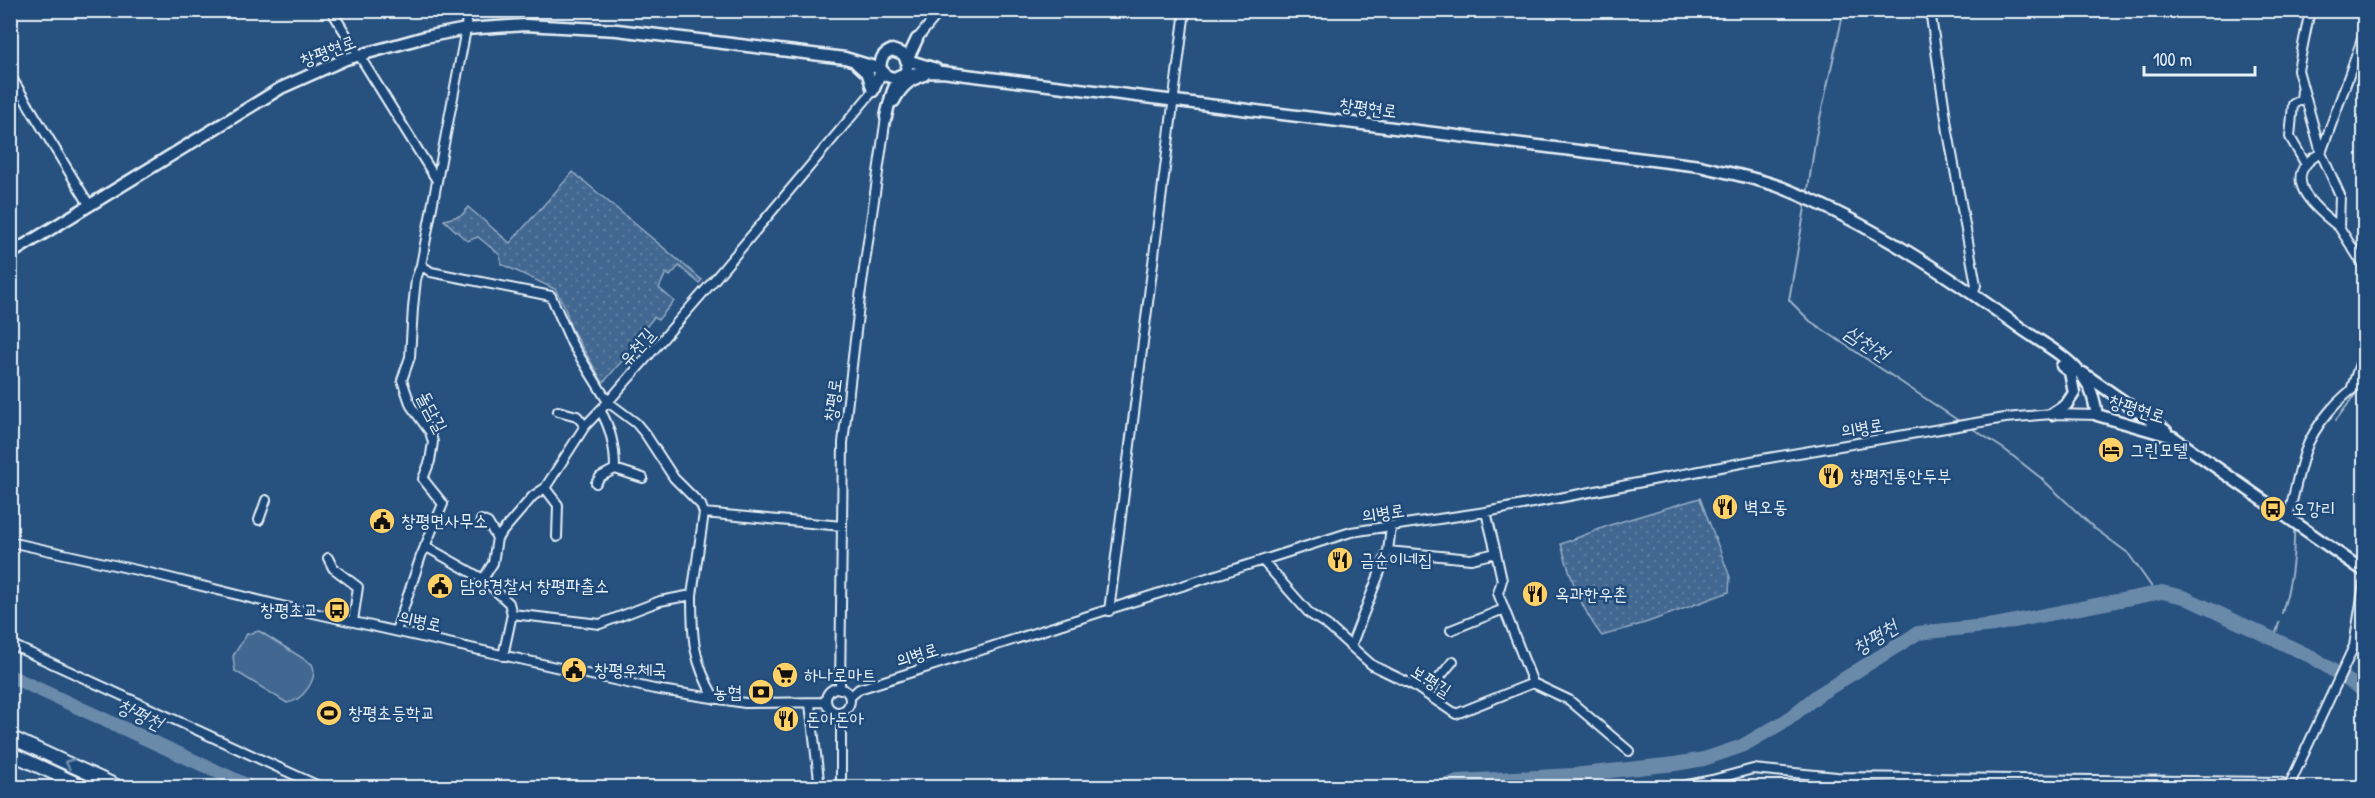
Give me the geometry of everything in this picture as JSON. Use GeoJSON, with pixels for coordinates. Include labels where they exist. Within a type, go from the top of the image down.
{"type":"FeatureCollection","features":[{"type":"Feature","properties":{"kind":"highway"},"geometry":{"type":"LineString","coordinates":[[10,737],[122,788]]}},
{"type":"Feature","properties":{"kind":"highway"},"geometry":{"type":"LineString","coordinates":[[10,753],[86,788]]}},
{"type":"Feature","properties":{"kind":"main road","name":"창평현로"},"geometry":{"type":"LineString","coordinates":[[10,254],[281,88],[358,56],[425,37],[466,29],[525,25],[617,30],[849,59]]}},
{"type":"Feature","properties":{"kind":"main road"},"geometry":{"type":"LineString","coordinates":[[886,117],[884,73],[880,62],[888,51],[896,50],[917,39]]}},
{"type":"Feature","properties":{"kind":"main road"},"geometry":{"type":"LineString","coordinates":[[886,117],[893,87],[907,69],[907,60],[917,39]]}},
{"type":"Feature","properties":{"kind":"main road"},"geometry":{"type":"LineString","coordinates":[[917,39],[916,50],[919,57],[942,72]]}},
{"type":"Feature","properties":{"kind":"main road"},"geometry":{"type":"LineString","coordinates":[[896,50],[907,60],[942,72]]}},
{"type":"Feature","properties":{"kind":"main road"},"geometry":{"type":"LineString","coordinates":[[849,59],[883,56]]}},
{"type":"Feature","properties":{"kind":"main road"},"geometry":{"type":"LineString","coordinates":[[849,59],[894,78],[910,73],[942,72]]}},
{"type":"Feature","properties":{"kind":"main road"},"geometry":{"type":"LineString","coordinates":[[849,59],[868,74],[873,91]]}},
{"type":"Feature","properties":{"kind":"main road","name":"창평현로"},"geometry":{"type":"LineString","coordinates":[[942,72],[1700,166],[1787,190],[1884,237],[1973,295],[2072,365],[2083,376],[2093,394],[2097,415],[2173,437],[2364,571]]}},
{"type":"Feature","properties":{"kind":"main road"},"geometry":{"type":"LineString","coordinates":[[886,117],[899,91],[908,82],[921,76],[942,72]]}},
{"type":"Feature","properties":{"kind":"main road"},"geometry":{"type":"LineString","coordinates":[[873,91],[884,73]]}},
{"type":"Feature","properties":{"kind":"main road"},"geometry":{"type":"LineString","coordinates":[[2025,331],[2038,347],[2070,372],[2074,393],[2066,405],[2052,414]]}},
{"type":"Feature","properties":{"kind":"main road"},"geometry":{"type":"LineString","coordinates":[[2072,365],[2173,437]]}},
{"type":"Feature","properties":{"kind":"street"},"geometry":{"type":"LineString","coordinates":[[331,10],[436,179]]}},
{"type":"Feature","properties":{"kind":"street"},"geometry":{"type":"LineString","coordinates":[[467,10],[466,29],[421,266],[431,272],[551,296],[572,344],[608,402],[636,423],[674,478],[701,505],[704,513],[692,595],[692,639],[702,677],[715,699]]}},
{"type":"Feature","properties":{"kind":"street"},"geometry":{"type":"LineString","coordinates":[[917,39],[940,10]]}},
{"type":"Feature","properties":{"kind":"street"},"geometry":{"type":"LineString","coordinates":[[1109,611],[1185,10]]}},
{"type":"Feature","properties":{"kind":"street"},"geometry":{"type":"LineString","coordinates":[[1930,10],[1948,132],[1976,285],[1973,295]]}},
{"type":"Feature","properties":{"kind":"street"},"geometry":{"type":"LineString","coordinates":[[2310,10],[2298,70],[2321,153],[2340,195],[2339,226]]}},
{"type":"Feature","properties":{"kind":"street"},"geometry":{"type":"LineString","coordinates":[[2364,34],[2321,153],[2305,163],[2300,176],[2310,201],[2339,226],[2364,266]]}},
{"type":"Feature","properties":{"kind":"street"},"geometry":{"type":"LineString","coordinates":[[10,75],[90,206]]}},
{"type":"Feature","properties":{"kind":"street"},"geometry":{"type":"LineString","coordinates":[[2302,88],[2301,100],[2293,104],[2290,137],[2305,163]]}},
{"type":"Feature","properties":{"kind":"street","name":"유천길"},"geometry":{"type":"LineString","coordinates":[[497,538],[509,521],[533,496],[545,488],[585,426],[715,279],[873,91]]}},
{"type":"Feature","properties":{"kind":"street","name":"창평로"},"geometry":{"type":"LineString","coordinates":[[840,689],[844,431],[860,297],[886,117]]}},
{"type":"Feature","properties":{"kind":"street","name":"돌담길"},"geometry":{"type":"LineString","coordinates":[[396,631],[442,504],[423,478],[430,461],[433,442],[430,432],[411,406],[402,380],[410,357],[415,289],[421,266]]}},
{"type":"Feature","properties":{"kind":"street"},"geometry":{"type":"LineString","coordinates":[[2351,390],[2364,352]]}},
{"type":"Feature","properties":{"kind":"street"},"geometry":{"type":"LineString","coordinates":[[2288,517],[2311,437],[2351,390],[2364,381]]}},
{"type":"Feature","properties":{"kind":"street"},"geometry":{"type":"LineString","coordinates":[[600,410],[606,421],[613,446],[615,469]]}},
{"type":"Feature","properties":{"kind":"street"},"geometry":{"type":"LineString","coordinates":[[558,411],[576,416],[585,426]]}},
{"type":"Feature","properties":{"kind":"street"},"geometry":{"type":"LineString","coordinates":[[2052,414],[2097,415]]}},
{"type":"Feature","properties":{"kind":"street","name":"의병로"},"geometry":{"type":"LineString","coordinates":[[850,697],[860,689],[1109,611],[1343,534],[1486,513],[1757,460],[2005,418],[2052,414]]}},
{"type":"Feature","properties":{"kind":"street"},"geometry":{"type":"LineString","coordinates":[[596,483],[600,477],[615,469],[643,478]]}},
{"type":"Feature","properties":{"kind":"street"},"geometry":{"type":"LineString","coordinates":[[545,488],[558,505],[557,537]]}},
{"type":"Feature","properties":{"kind":"street"},"geometry":{"type":"LineString","coordinates":[[259,520],[266,500]]}},
{"type":"Feature","properties":{"kind":"street"},"geometry":{"type":"LineString","coordinates":[[704,513],[842,526]]}},
{"type":"Feature","properties":{"kind":"street"},"geometry":{"type":"LineString","coordinates":[[1486,513],[1502,580],[1498,592],[1533,682],[1569,700],[1629,751]]}},
{"type":"Feature","properties":{"kind":"street"},"geometry":{"type":"LineString","coordinates":[[481,520],[488,523],[497,538],[493,563],[483,579]]}},
{"type":"Feature","properties":{"kind":"street"},"geometry":{"type":"LineString","coordinates":[[1351,646],[1388,551],[1391,527]]}},
{"type":"Feature","properties":{"kind":"street","name":"의병로"},"geometry":{"type":"LineString","coordinates":[[10,542],[150,573],[282,606],[654,689],[745,703],[810,704],[826,702]]}},
{"type":"Feature","properties":{"kind":"street"},"geometry":{"type":"LineString","coordinates":[[425,546],[483,579],[509,603],[512,614],[503,656]]}},
{"type":"Feature","properties":{"kind":"street"},"geometry":{"type":"LineString","coordinates":[[1388,551],[1471,559],[1496,554]]}},
{"type":"Feature","properties":{"kind":"street"},"geometry":{"type":"LineString","coordinates":[[328,558],[333,568],[358,587],[353,621]]}},
{"type":"Feature","properties":{"kind":"street","name":"보평길"},"geometry":{"type":"LineString","coordinates":[[1263,561],[1310,614],[1327,625],[1372,665],[1413,685],[1456,714],[1533,682]]}},
{"type":"Feature","properties":{"kind":"street"},"geometry":{"type":"LineString","coordinates":[[1673,788],[1753,769],[1837,777],[2279,782],[2288,786],[2354,646],[2364,584]]}},
{"type":"Feature","properties":{"kind":"street"},"geometry":{"type":"LineString","coordinates":[[512,614],[600,624],[660,601],[692,595]]}},
{"type":"Feature","properties":{"kind":"street"},"geometry":{"type":"LineString","coordinates":[[1451,630],[1504,609]]}},
{"type":"Feature","properties":{"kind":"street"},"geometry":{"type":"LineString","coordinates":[[10,645],[323,788]]}},
{"type":"Feature","properties":{"kind":"street"},"geometry":{"type":"LineString","coordinates":[[1426,694],[1453,661]]}},
{"type":"Feature","properties":{"kind":"street"},"geometry":{"type":"LineString","coordinates":[[831,690],[846,691],[850,697],[849,705],[840,712],[832,710],[826,702],[831,690]]}},
{"type":"Feature","properties":{"kind":"street"},"geometry":{"type":"LineString","coordinates":[[810,704],[820,788]]}},
{"type":"Feature","properties":{"kind":"street"},"geometry":{"type":"LineString","coordinates":[[840,712],[841,788]]}},
{"type":"Feature","properties":{"kind":"street"},"geometry":{"type":"LineString","coordinates":[[1837,777],[1837,788]]}},
{"type":"Feature","properties":{"kind":"street"},"geometry":{"type":"LineString","coordinates":[[727,787],[737,788]]}},
{"type":"Feature","properties":{"kind":"shaded area"},"geometry":{"type":"Polygon","coordinates":[[[573,172],[702,280],[699,283],[679,266],[670,276],[666,273],[659,288],[674,301],[658,320],[654,317],[638,337],[640,340],[603,383],[571,328],[564,305],[555,289],[501,264],[500,255],[478,237],[467,241],[444,220],[462,215],[468,207],[510,243],[573,172]]]}},
{"type":"Feature","properties":{"kind":"shaded area"},"geometry":{"type":"Polygon","coordinates":[[[1700,498],[1730,577],[1729,592],[1648,622],[1602,636],[1582,604],[1561,544],[1610,525],[1700,498]]]}},
{"type":"Feature","properties":{"kind":"shaded area"},"geometry":{"type":"Polygon","coordinates":[[[259,631],[312,664],[313,676],[308,688],[293,701],[287,703],[235,671],[233,656],[247,634],[259,631]]]}},
{"type":"Feature","properties":{"kind":"waterway","name":"삼천천"},"geometry":{"type":"LineString","coordinates":[[1807,196],[1816,136],[1844,10]]}},
{"type":"Feature","properties":{"kind":"waterway","name":"삼천천"},"geometry":{"type":"LineString","coordinates":[[1806,202],[1789,300],[1810,321],[1962,423]]}},
{"type":"Feature","properties":{"kind":"waterway"},"geometry":{"type":"LineString","coordinates":[[2336,420],[2358,391]]}},
{"type":"Feature","properties":{"kind":"waterway","name":"삼천천"},"geometry":{"type":"LineString","coordinates":[[1970,427],[2004,449],[2041,478],[2094,528],[2128,553],[2156,593]]}},
{"type":"Feature","properties":{"kind":"waterway"},"geometry":{"type":"LineString","coordinates":[[2282,613],[2292,571],[2294,528]]}},
{"type":"Feature","properties":{"kind":"waterway","name":"창평천"},"geometry":{"type":"LineString","coordinates":[[1440,788],[1458,781],[1573,775],[1704,759],[1742,746],[1787,720],[1818,695],[1918,633],[1994,625],[2162,592],[2184,597],[2314,658],[2364,691]]}},
{"type":"Feature","properties":{"kind":"waterway"},"geometry":{"type":"LineString","coordinates":[[2274,639],[2279,623]]}},
{"type":"Feature","properties":{"kind":"waterway","name":"창평천"},"geometry":{"type":"LineString","coordinates":[[10,676],[253,788]]}},
{"type":"Feature","properties":{"kind":"place","name":"그린모텔"},"geometry":{"type":"Point","coordinates":[2111,450]}},
{"type":"Feature","properties":{"kind":"place","name":"창평전통안두부"},"geometry":{"type":"Point","coordinates":[1831,476]}},
{"type":"Feature","properties":{"kind":"place","name":"벽오동"},"geometry":{"type":"Point","coordinates":[1725,507]}},
{"type":"Feature","properties":{"kind":"place","name":"오강리"},"geometry":{"type":"Point","coordinates":[2273,509]}},
{"type":"Feature","properties":{"kind":"place","name":"창평면사무소"},"geometry":{"type":"Point","coordinates":[382,521]}},
{"type":"Feature","properties":{"kind":"place","name":"금순이네집"},"geometry":{"type":"Point","coordinates":[1340,560]}},
{"type":"Feature","properties":{"kind":"place","name":"담양경찰서 창평파출소"},"geometry":{"type":"Point","coordinates":[440,586]}},
{"type":"Feature","properties":{"kind":"place","name":"옥과한우촌"},"geometry":{"type":"Point","coordinates":[1535,594]}},
{"type":"Feature","properties":{"kind":"place","name":"창평초교"},"geometry":{"type":"Point","coordinates":[337,610]}},
{"type":"Feature","properties":{"kind":"place","name":"창평우체국"},"geometry":{"type":"Point","coordinates":[574,670]}},
{"type":"Feature","properties":{"kind":"place","name":"하나로마트"},"geometry":{"type":"Point","coordinates":[785,675]}},
{"type":"Feature","properties":{"kind":"place","name":"농협"},"geometry":{"type":"Point","coordinates":[761,692]}},
{"type":"Feature","properties":{"kind":"place","name":"창평초등학교"},"geometry":{"type":"Point","coordinates":[329,713]}},
{"type":"Feature","properties":{"kind":"place","name":"돈아돈아"},"geometry":{"type":"Point","coordinates":[786,719]}}]}
